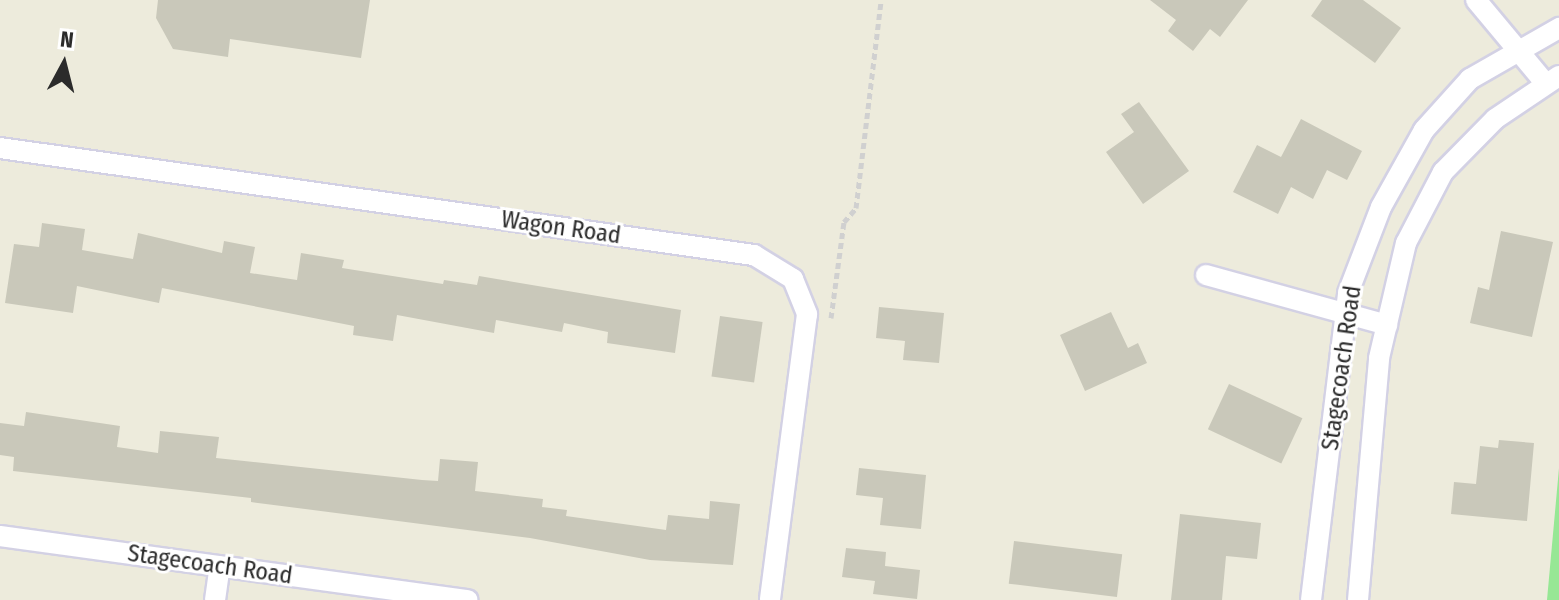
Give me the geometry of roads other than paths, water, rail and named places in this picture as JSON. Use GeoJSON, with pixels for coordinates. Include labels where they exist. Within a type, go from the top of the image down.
{"type":"FeatureCollection","features":[{"type":"Feature","properties":{"kind":"street"},"geometry":{"type":"LineString","coordinates":[[1476,0],[1519,51],[1553,80]]}},
{"type":"Feature","properties":{"kind":"street","name":"Stagecoach Road"},"geometry":{"type":"LineString","coordinates":[[1311,600],[1348,293],[1381,207],[1424,130],[1470,79],[1559,28]]}},
{"type":"Feature","properties":{"kind":"street","name":"Stagecoach Road"},"geometry":{"type":"LineString","coordinates":[[1358,600],[1379,358],[1406,243],[1443,172],[1495,119],[1553,80]]}},
{"type":"Feature","properties":{"kind":"street","name":"Wagon Road"},"geometry":{"type":"LineString","coordinates":[[0,148],[754,255],[793,279],[807,314],[770,600]]}},
{"type":"Feature","properties":{"kind":"street"},"geometry":{"type":"LineString","coordinates":[[1206,275],[1345,316],[1387,325]]}},
{"type":"Feature","properties":{"kind":"street","name":"Stagecoach Road"},"geometry":{"type":"LineString","coordinates":[[0,536],[468,600]]}},
{"type":"Feature","properties":{"kind":"street"},"geometry":{"type":"LineString","coordinates":[[215,600],[220,566]]}}]}
